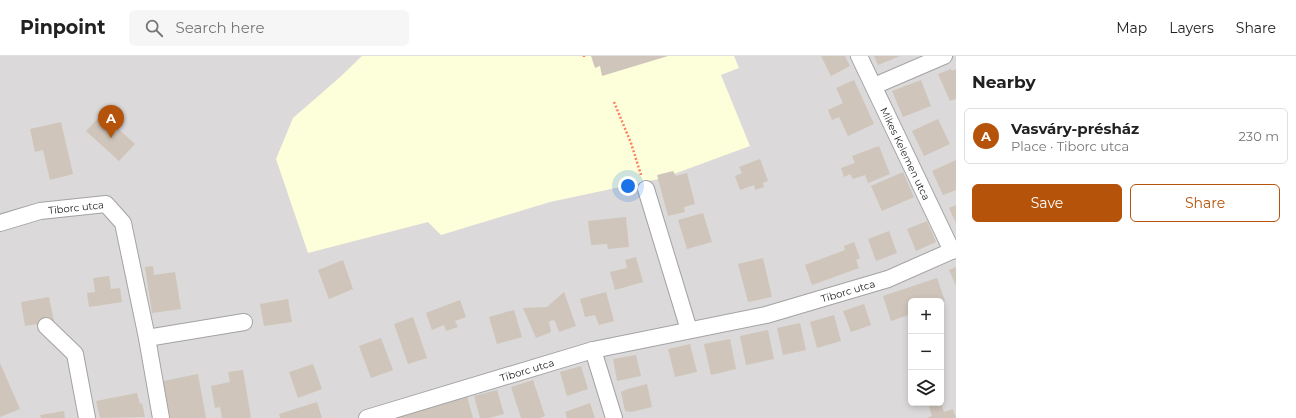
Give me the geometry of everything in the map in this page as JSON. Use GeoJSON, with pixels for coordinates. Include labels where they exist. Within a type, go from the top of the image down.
{"type":"FeatureCollection","features":[{"type":"Feature","properties":{"kind":"street","name":"Mikes Kelemen utca"},"geometry":{"type":"LineString","coordinates":[[859,56],[954,250]]}},
{"type":"Feature","properties":{"kind":"street"},"geometry":{"type":"LineString","coordinates":[[874,86],[944,56]]}},
{"type":"Feature","properties":{"kind":"street"},"geometry":{"type":"LineString","coordinates":[[646,189],[689,330]]}},
{"type":"Feature","properties":{"kind":"street","name":"Tiborc utca"},"geometry":{"type":"LineString","coordinates":[[0,223],[40,211],[106,204],[123,223],[147,338],[161,418]]}},
{"type":"Feature","properties":{"kind":"street","name":"Tiborc utca"},"geometry":{"type":"LineString","coordinates":[[368,418],[593,350],[766,315],[888,279],[954,250]]}},
{"type":"Feature","properties":{"kind":"street"},"geometry":{"type":"LineString","coordinates":[[147,338],[244,322]]}},
{"type":"Feature","properties":{"kind":"street"},"geometry":{"type":"LineString","coordinates":[[46,326],[74,354],[87,418]]}},
{"type":"Feature","properties":{"kind":"street"},"geometry":{"type":"LineString","coordinates":[[593,350],[614,418]]}},
{"type":"Feature","properties":{"kind":"path"},"geometry":{"type":"LineString","coordinates":[[614,102],[631,142],[646,189]]}},
{"type":"Feature","properties":{"kind":"shaded area"},"geometry":{"type":"Polygon","coordinates":[[[0,56],[956,56],[956,418],[0,418],[0,56]]]}},
{"type":"Feature","properties":{"kind":"shaded area"},"geometry":{"type":"Polygon","coordinates":[[[362,56],[734,56],[739,68],[721,75],[750,146],[663,178],[550,202],[441,235],[428,222],[308,253],[276,159],[293,118],[362,56]]]}},
{"type":"Feature","properties":{"kind":"building"},"geometry":{"type":"Polygon","coordinates":[[[591,56],[668,56],[602,76],[600,66],[595,68],[591,56]]]}},
{"type":"Feature","properties":{"kind":"building"},"geometry":{"type":"Polygon","coordinates":[[[821,56],[845,56],[850,66],[831,76],[821,56]]]}},
{"type":"Feature","properties":{"kind":"building"},"geometry":{"type":"Polygon","coordinates":[[[874,56],[900,56],[878,65],[874,56]]]}},
{"type":"Feature","properties":{"kind":"building"},"geometry":{"type":"Polygon","coordinates":[[[951,69],[952,71],[956,69],[956,99],[950,101],[938,74],[951,69]]]}},
{"type":"Feature","properties":{"kind":"building"},"geometry":{"type":"Polygon","coordinates":[[[854,80],[874,124],[848,136],[839,117],[832,120],[828,110],[843,103],[836,88],[854,80]]]}},
{"type":"Feature","properties":{"kind":"building"},"geometry":{"type":"Polygon","coordinates":[[[921,80],[931,106],[903,117],[892,91],[921,80]]]}},
{"type":"Feature","properties":{"kind":"building"},"geometry":{"type":"Polygon","coordinates":[[[102,114],[135,144],[119,161],[86,131],[102,114]]]}},
{"type":"Feature","properties":{"kind":"building"},"geometry":{"type":"Polygon","coordinates":[[[938,119],[950,144],[924,156],[912,131],[938,119]]]}},
{"type":"Feature","properties":{"kind":"building"},"geometry":{"type":"Polygon","coordinates":[[[61,122],[73,174],[50,180],[43,150],[35,152],[30,129],[61,122]]]}},
{"type":"Feature","properties":{"kind":"building"},"geometry":{"type":"Polygon","coordinates":[[[879,146],[890,174],[868,183],[865,175],[853,179],[850,174],[844,177],[841,168],[855,163],[852,156],[879,146]]]}},
{"type":"Feature","properties":{"kind":"building"},"geometry":{"type":"Polygon","coordinates":[[[760,159],[768,181],[763,183],[764,187],[755,190],[754,185],[740,190],[735,176],[742,173],[739,167],[760,159]]]}},
{"type":"Feature","properties":{"kind":"building"},"geometry":{"type":"Polygon","coordinates":[[[956,160],[956,190],[943,195],[932,171],[956,160]]]}},
{"type":"Feature","properties":{"kind":"building"},"geometry":{"type":"Polygon","coordinates":[[[673,171],[676,176],[687,173],[695,204],[684,207],[685,212],[668,216],[657,175],[673,171]]]}},
{"type":"Feature","properties":{"kind":"building"},"geometry":{"type":"Polygon","coordinates":[[[903,172],[914,197],[882,211],[871,186],[903,172]]]}},
{"type":"Feature","properties":{"kind":"building"},"geometry":{"type":"Polygon","coordinates":[[[956,205],[956,223],[949,208],[956,205]]]}},
{"type":"Feature","properties":{"kind":"building"},"geometry":{"type":"Polygon","coordinates":[[[703,213],[712,242],[687,249],[678,220],[703,213]]]}},
{"type":"Feature","properties":{"kind":"building"},"geometry":{"type":"Polygon","coordinates":[[[626,217],[629,247],[608,249],[607,244],[591,245],[588,221],[626,217]]]}},
{"type":"Feature","properties":{"kind":"building"},"geometry":{"type":"Polygon","coordinates":[[[927,221],[936,242],[916,251],[907,229],[927,221]]]}},
{"type":"Feature","properties":{"kind":"building"},"geometry":{"type":"Polygon","coordinates":[[[889,231],[897,253],[876,261],[868,239],[889,231]]]}},
{"type":"Feature","properties":{"kind":"building"},"geometry":{"type":"Polygon","coordinates":[[[854,242],[860,258],[856,260],[859,268],[812,285],[805,265],[845,250],[844,246],[854,242]]]}},
{"type":"Feature","properties":{"kind":"building"},"geometry":{"type":"Polygon","coordinates":[[[636,257],[643,282],[615,290],[610,272],[627,268],[625,260],[636,257]]]}},
{"type":"Feature","properties":{"kind":"building"},"geometry":{"type":"Polygon","coordinates":[[[763,258],[772,297],[748,302],[738,264],[763,258]]]}},
{"type":"Feature","properties":{"kind":"building"},"geometry":{"type":"Polygon","coordinates":[[[343,260],[353,289],[329,299],[318,270],[343,260]]]}},
{"type":"Feature","properties":{"kind":"building"},"geometry":{"type":"Polygon","coordinates":[[[153,266],[154,275],[175,272],[181,309],[152,313],[145,267],[153,266]]]}},
{"type":"Feature","properties":{"kind":"building"},"geometry":{"type":"Polygon","coordinates":[[[956,267],[956,286],[949,270],[956,267]]]}},
{"type":"Feature","properties":{"kind":"building"},"geometry":{"type":"Polygon","coordinates":[[[109,276],[111,289],[120,288],[122,302],[89,307],[87,293],[95,292],[93,278],[109,276]]]}},
{"type":"Feature","properties":{"kind":"building"},"geometry":{"type":"Polygon","coordinates":[[[937,278],[944,298],[908,298],[908,315],[891,321],[883,296],[937,278]]]}},
{"type":"Feature","properties":{"kind":"building"},"geometry":{"type":"Polygon","coordinates":[[[564,292],[576,326],[559,332],[555,321],[552,320],[549,322],[551,332],[536,338],[523,308],[547,307],[564,292]]]}},
{"type":"Feature","properties":{"kind":"building"},"geometry":{"type":"Polygon","coordinates":[[[606,292],[614,321],[599,325],[595,315],[585,317],[580,299],[606,292]]]}},
{"type":"Feature","properties":{"kind":"building"},"geometry":{"type":"Polygon","coordinates":[[[49,297],[54,321],[25,326],[21,302],[49,297]]]}},
{"type":"Feature","properties":{"kind":"building"},"geometry":{"type":"Polygon","coordinates":[[[288,299],[292,322],[264,326],[260,304],[288,299]]]}},
{"type":"Feature","properties":{"kind":"building"},"geometry":{"type":"Polygon","coordinates":[[[460,300],[466,317],[455,321],[458,327],[446,331],[444,325],[432,330],[426,313],[460,300]]]}},
{"type":"Feature","properties":{"kind":"building"},"geometry":{"type":"Polygon","coordinates":[[[864,304],[871,325],[851,332],[843,311],[864,304]]]}},
{"type":"Feature","properties":{"kind":"building"},"geometry":{"type":"Polygon","coordinates":[[[514,310],[522,337],[497,344],[489,317],[514,310]]]}},
{"type":"Feature","properties":{"kind":"building"},"geometry":{"type":"Polygon","coordinates":[[[834,315],[841,341],[817,348],[810,322],[834,315]]]}},
{"type":"Feature","properties":{"kind":"building"},"geometry":{"type":"Polygon","coordinates":[[[413,317],[427,358],[408,364],[394,324],[413,317]]]}},
{"type":"Feature","properties":{"kind":"building"},"geometry":{"type":"Polygon","coordinates":[[[800,323],[806,350],[783,355],[777,328],[800,323]]]}},
{"type":"Feature","properties":{"kind":"building"},"geometry":{"type":"Polygon","coordinates":[[[768,330],[774,359],[746,365],[740,336],[768,330]]]}},
{"type":"Feature","properties":{"kind":"building"},"geometry":{"type":"Polygon","coordinates":[[[381,338],[393,370],[371,378],[359,346],[381,338]]]}},
{"type":"Feature","properties":{"kind":"building"},"geometry":{"type":"Polygon","coordinates":[[[730,339],[736,369],[711,375],[704,344],[730,339]]]}},
{"type":"Feature","properties":{"kind":"building"},"geometry":{"type":"Polygon","coordinates":[[[690,344],[697,372],[675,377],[668,349],[690,344]]]}},
{"type":"Feature","properties":{"kind":"building"},"geometry":{"type":"Polygon","coordinates":[[[636,355],[641,376],[617,381],[613,359],[636,355]]]}},
{"type":"Feature","properties":{"kind":"building"},"geometry":{"type":"Polygon","coordinates":[[[0,363],[20,409],[0,417],[0,363]]]}},
{"type":"Feature","properties":{"kind":"building"},"geometry":{"type":"Polygon","coordinates":[[[313,364],[322,389],[298,398],[289,372],[313,364]]]}},
{"type":"Feature","properties":{"kind":"building"},"geometry":{"type":"Polygon","coordinates":[[[581,366],[588,389],[567,396],[560,372],[581,366]]]}},
{"type":"Feature","properties":{"kind":"building"},"geometry":{"type":"Polygon","coordinates":[[[243,370],[251,418],[222,418],[220,407],[215,408],[211,386],[230,382],[228,372],[243,370]]]}},
{"type":"Feature","properties":{"kind":"building"},"geometry":{"type":"Polygon","coordinates":[[[198,374],[206,418],[170,418],[163,381],[198,374]]]}},
{"type":"Feature","properties":{"kind":"building"},"geometry":{"type":"Polygon","coordinates":[[[533,380],[545,416],[540,418],[521,418],[511,387],[533,380]]]}},
{"type":"Feature","properties":{"kind":"building"},"geometry":{"type":"Polygon","coordinates":[[[647,384],[652,407],[631,412],[625,411],[621,392],[647,384]]]}},
{"type":"Feature","properties":{"kind":"building"},"geometry":{"type":"Polygon","coordinates":[[[497,390],[504,414],[489,418],[480,418],[474,396],[497,390]]]}},
{"type":"Feature","properties":{"kind":"building"},"geometry":{"type":"Polygon","coordinates":[[[137,393],[140,404],[142,403],[145,417],[100,418],[96,401],[137,393]]]}},
{"type":"Feature","properties":{"kind":"building"},"geometry":{"type":"Polygon","coordinates":[[[467,396],[473,418],[394,418],[467,396]]]}},
{"type":"Feature","properties":{"kind":"building"},"geometry":{"type":"Polygon","coordinates":[[[317,402],[322,418],[280,418],[279,414],[317,402]]]}},
{"type":"Feature","properties":{"kind":"building"},"geometry":{"type":"Polygon","coordinates":[[[590,403],[595,418],[567,418],[565,412],[590,403]]]}},
{"type":"Feature","properties":{"kind":"building"},"geometry":{"type":"Polygon","coordinates":[[[929,406],[942,406],[944,412],[953,409],[956,418],[927,418],[932,416],[929,406]]]}},
{"type":"Feature","properties":{"kind":"building"},"geometry":{"type":"Polygon","coordinates":[[[64,411],[65,418],[41,418],[40,415],[64,411]]]}},
{"type":"Feature","properties":{"kind":"place","name":"Vasváry-présház"},"geometry":{"type":"Point","coordinates":[111,138]}}]}
